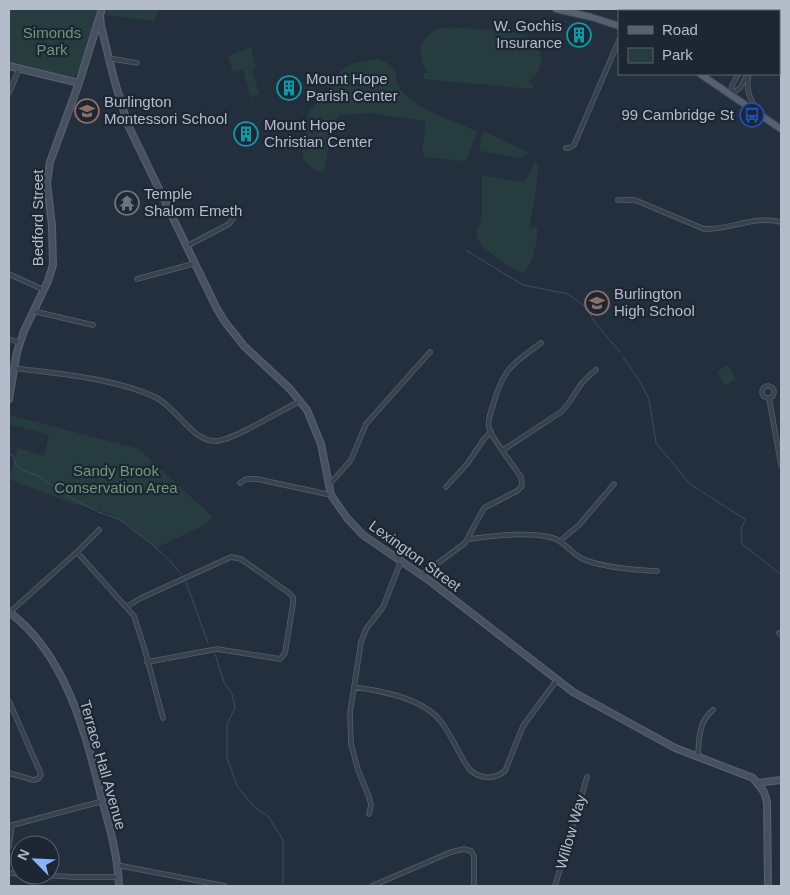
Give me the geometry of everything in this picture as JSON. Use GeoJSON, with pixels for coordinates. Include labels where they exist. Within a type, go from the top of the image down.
{"type":"FeatureCollection","features":[{"type":"Feature","properties":{"kind":"main road"},"geometry":{"type":"LineString","coordinates":[[556,9],[576,11],[618,26]]}},
{"type":"Feature","properties":{"kind":"main road"},"geometry":{"type":"LineString","coordinates":[[702,75],[781,129]]}},
{"type":"Feature","properties":{"kind":"street","name":"Bedford Street"},"geometry":{"type":"LineString","coordinates":[[9,399],[20,343],[53,265],[52,226],[47,183],[48,172],[94,39],[102,9]]}},
{"type":"Feature","properties":{"kind":"street","name":"Lexington Street"},"geometry":{"type":"LineString","coordinates":[[100,16],[108,55],[128,125],[220,315],[244,346],[284,382],[311,418],[318,437],[332,495],[359,532],[422,575],[557,680],[601,709],[675,748],[698,758],[747,774],[758,783]]}},
{"type":"Feature","properties":{"kind":"street","name":"Lexington Street"},"geometry":{"type":"LineString","coordinates":[[94,39],[101,43],[108,55]]}},
{"type":"Feature","properties":{"kind":"street"},"geometry":{"type":"LineString","coordinates":[[566,148],[574,145],[618,42]]}},
{"type":"Feature","properties":{"kind":"street"},"geometry":{"type":"LineString","coordinates":[[108,55],[137,63]]}},
{"type":"Feature","properties":{"kind":"street"},"geometry":{"type":"LineString","coordinates":[[9,66],[79,83]]}},
{"type":"Feature","properties":{"kind":"street"},"geometry":{"type":"LineString","coordinates":[[9,93],[19,69]]}},
{"type":"Feature","properties":{"kind":"street"},"geometry":{"type":"LineString","coordinates":[[730,94],[738,75]]}},
{"type":"Feature","properties":{"kind":"street"},"geometry":{"type":"LineString","coordinates":[[730,94],[740,88],[747,75]]}},
{"type":"Feature","properties":{"kind":"street"},"geometry":{"type":"LineString","coordinates":[[748,75],[748,94],[761,114]]}},
{"type":"Feature","properties":{"kind":"street"},"geometry":{"type":"LineString","coordinates":[[618,200],[635,200],[704,229],[755,220],[781,222]]}},
{"type":"Feature","properties":{"kind":"street"},"geometry":{"type":"LineString","coordinates":[[187,246],[229,224],[237,212]]}},
{"type":"Feature","properties":{"kind":"street"},"geometry":{"type":"LineString","coordinates":[[136,279],[196,263]]}},
{"type":"Feature","properties":{"kind":"street"},"geometry":{"type":"LineString","coordinates":[[9,274],[44,290]]}},
{"type":"Feature","properties":{"kind":"street"},"geometry":{"type":"LineString","coordinates":[[33,311],[93,325]]}},
{"type":"Feature","properties":{"kind":"street"},"geometry":{"type":"LineString","coordinates":[[9,339],[20,343]]}},
{"type":"Feature","properties":{"kind":"street"},"geometry":{"type":"LineString","coordinates":[[422,575],[468,539],[484,508],[517,491],[522,486],[521,477],[488,425],[501,380],[512,365],[541,343]]}},
{"type":"Feature","properties":{"kind":"street"},"geometry":{"type":"LineString","coordinates":[[329,485],[351,460],[366,424],[430,352]]}},
{"type":"Feature","properties":{"kind":"street"},"geometry":{"type":"LineString","coordinates":[[14,368],[73,375],[142,392],[166,403],[194,432],[208,440],[220,441],[231,437],[300,401]]}},
{"type":"Feature","properties":{"kind":"street"},"geometry":{"type":"LineString","coordinates":[[503,450],[561,412],[584,379],[596,370]]}},
{"type":"Feature","properties":{"kind":"street"},"geometry":{"type":"LineString","coordinates":[[769,398],[781,465]]}},
{"type":"Feature","properties":{"kind":"street"},"geometry":{"type":"LineString","coordinates":[[446,487],[467,464],[491,432]]}},
{"type":"Feature","properties":{"kind":"street"},"geometry":{"type":"LineString","coordinates":[[240,483],[246,479],[257,479],[332,495]]}},
{"type":"Feature","properties":{"kind":"street"},"geometry":{"type":"LineString","coordinates":[[560,541],[579,525],[614,484]]}},
{"type":"Feature","properties":{"kind":"street"},"geometry":{"type":"LineString","coordinates":[[9,612],[99,530]]}},
{"type":"Feature","properties":{"kind":"street"},"geometry":{"type":"LineString","coordinates":[[468,539],[503,535],[534,535],[552,538],[560,541],[571,552],[588,561],[603,565],[657,571]]}},
{"type":"Feature","properties":{"kind":"street"},"geometry":{"type":"LineString","coordinates":[[77,552],[126,606],[135,619],[163,718]]}},
{"type":"Feature","properties":{"kind":"street"},"geometry":{"type":"LineString","coordinates":[[126,606],[231,557],[241,560],[293,597],[285,653],[280,658],[220,649],[148,662]]}},
{"type":"Feature","properties":{"kind":"street"},"geometry":{"type":"LineString","coordinates":[[369,814],[371,810],[369,797],[354,757],[350,738],[354,687],[364,635],[383,607],[401,561]]}},
{"type":"Feature","properties":{"kind":"street","name":"Terrace Hall Avenue"},"geometry":{"type":"LineString","coordinates":[[9,612],[33,634],[69,693],[86,739],[103,801],[117,865],[119,886]]}},
{"type":"Feature","properties":{"kind":"street"},"geometry":{"type":"LineString","coordinates":[[354,687],[412,701],[430,710],[444,725],[470,770],[476,775],[489,778],[505,771],[523,726],[557,680]]}},
{"type":"Feature","properties":{"kind":"street"},"geometry":{"type":"LineString","coordinates":[[9,701],[40,772],[40,777],[33,780],[9,773]]}},
{"type":"Feature","properties":{"kind":"street"},"geometry":{"type":"LineString","coordinates":[[698,758],[702,723],[713,710]]}},
{"type":"Feature","properties":{"kind":"street","name":"Willow Way"},"geometry":{"type":"LineString","coordinates":[[555,886],[587,777]]}},
{"type":"Feature","properties":{"kind":"street"},"geometry":{"type":"LineString","coordinates":[[768,886],[768,806],[764,792],[758,783],[781,780]]}},
{"type":"Feature","properties":{"kind":"street"},"geometry":{"type":"LineString","coordinates":[[9,847],[10,826],[103,801]]}},
{"type":"Feature","properties":{"kind":"street"},"geometry":{"type":"LineString","coordinates":[[372,886],[451,852],[467,849],[474,856],[474,886]]}},
{"type":"Feature","properties":{"kind":"street"},"geometry":{"type":"LineString","coordinates":[[117,865],[224,886]]}},
{"type":"Feature","properties":{"kind":"street"},"geometry":{"type":"LineString","coordinates":[[60,876],[118,876]]}},
{"type":"Feature","properties":{"kind":"street"},"geometry":{"type":"LineString","coordinates":[[383,882],[385,886]]}},
{"type":"Feature","properties":{"kind":"green space","name":"Simonds Park"},"geometry":{"type":"Polygon","coordinates":[[[9,9],[98,9],[84,57],[73,78],[52,75],[9,64],[9,9]]]}},
{"type":"Feature","properties":{"kind":"green space"},"geometry":{"type":"Polygon","coordinates":[[[108,9],[159,9],[154,21],[106,15],[108,9]]]}},
{"type":"Feature","properties":{"kind":"green space"},"geometry":{"type":"Polygon","coordinates":[[[440,28],[512,32],[530,38],[535,43],[541,59],[538,72],[528,82],[533,83],[533,89],[423,79],[424,73],[429,73],[421,58],[423,43],[433,32],[440,28]]]}},
{"type":"Feature","properties":{"kind":"green space"},"geometry":{"type":"Polygon","coordinates":[[[251,47],[256,68],[252,70],[259,93],[251,98],[243,70],[233,72],[228,56],[251,47]]]}},
{"type":"Feature","properties":{"kind":"green space"},"geometry":{"type":"Polygon","coordinates":[[[378,59],[386,62],[394,69],[399,87],[418,105],[477,131],[467,159],[463,161],[425,157],[422,152],[426,121],[370,113],[339,115],[332,133],[324,173],[311,167],[304,161],[303,144],[311,109],[327,93],[342,70],[356,63],[378,59]]]}},
{"type":"Feature","properties":{"kind":"green space"},"geometry":{"type":"Polygon","coordinates":[[[486,132],[529,153],[520,159],[481,151],[479,149],[482,133],[486,132]]]}},
{"type":"Feature","properties":{"kind":"green space"},"geometry":{"type":"Polygon","coordinates":[[[534,163],[538,163],[537,179],[529,227],[538,226],[538,232],[531,262],[524,272],[507,265],[489,252],[481,244],[476,229],[479,227],[482,212],[482,176],[523,182],[527,179],[534,163]]]}},
{"type":"Feature","properties":{"kind":"green space"},"geometry":{"type":"Polygon","coordinates":[[[727,365],[736,379],[725,386],[717,372],[727,365]]]}},
{"type":"Feature","properties":{"kind":"green space","name":"Sandy Brook Conservation Area"},"geometry":{"type":"Polygon","coordinates":[[[9,415],[139,449],[213,517],[203,526],[156,548],[113,515],[65,501],[9,479],[18,448],[44,456],[49,435],[9,424],[9,415]]]}},
{"type":"Feature","properties":{"kind":"waterway"},"geometry":{"type":"LineString","coordinates":[[467,251],[523,285],[568,294],[586,307],[596,324],[620,352]]}},
{"type":"Feature","properties":{"kind":"waterway"},"geometry":{"type":"LineString","coordinates":[[623,357],[649,399],[656,443],[690,484],[746,520],[741,528],[742,544],[781,573]]}},
{"type":"Feature","properties":{"kind":"waterway"},"geometry":{"type":"LineString","coordinates":[[9,454],[13,455],[16,465],[22,470],[38,476],[70,497],[98,512],[119,519],[154,546],[181,574]]}},
{"type":"Feature","properties":{"kind":"waterway"},"geometry":{"type":"LineString","coordinates":[[186,582],[208,643]]}},
{"type":"Feature","properties":{"kind":"waterway"},"geometry":{"type":"LineString","coordinates":[[215,654],[224,682],[232,694],[235,707],[227,725],[227,757],[237,786],[254,807],[268,816],[283,840],[283,886]]}},
{"type":"Feature","properties":{"kind":"place","name":"W. Gochis Insurance"},"geometry":{"type":"Point","coordinates":[579,35]}},
{"type":"Feature","properties":{"kind":"place","name":"Mount Hope Parish Center"},"geometry":{"type":"Point","coordinates":[289,88]}},
{"type":"Feature","properties":{"kind":"place","name":"Burlington Montessori School"},"geometry":{"type":"Point","coordinates":[87,111]}},
{"type":"Feature","properties":{"kind":"place","name":"99 Cambridge St"},"geometry":{"type":"Point","coordinates":[752,115]}},
{"type":"Feature","properties":{"kind":"place","name":"Mount Hope Christian Center"},"geometry":{"type":"Point","coordinates":[246,134]}},
{"type":"Feature","properties":{"kind":"place","name":"Temple Shalom Emeth"},"geometry":{"type":"Point","coordinates":[127,203]}},
{"type":"Feature","properties":{"kind":"place","name":"Burlington High School"},"geometry":{"type":"Point","coordinates":[597,303]}}]}
